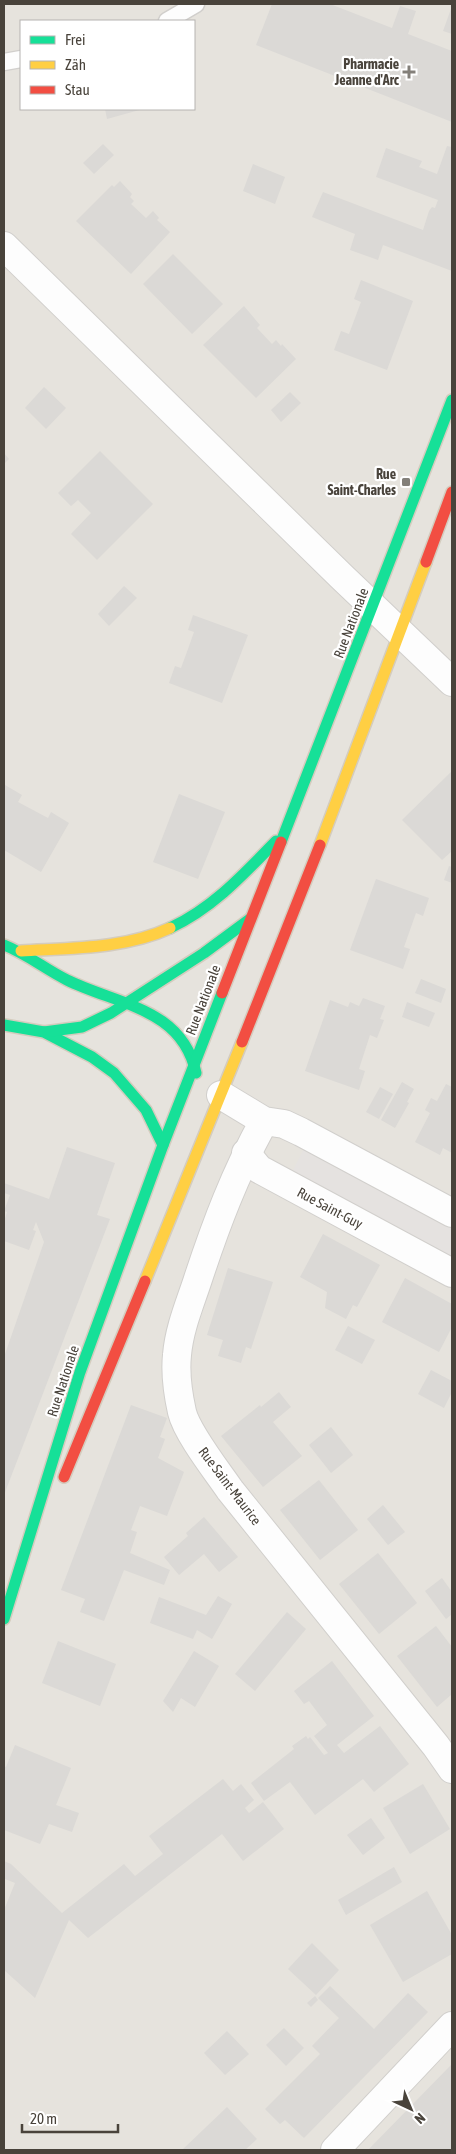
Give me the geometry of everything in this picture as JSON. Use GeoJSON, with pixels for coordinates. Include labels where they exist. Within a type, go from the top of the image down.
{"type":"FeatureCollection","features":[{"type":"Feature","properties":{"kind":"main road","name":"Rue Nationale"},"geometry":{"type":"LineString","coordinates":[[4,1620],[80,1372],[163,1145],[452,400]]}},
{"type":"Feature","properties":{"kind":"main road"},"geometry":{"type":"LineString","coordinates":[[58,1492],[206,1133],[208,1095],[315,858],[452,492]]}},
{"type":"Feature","properties":{"kind":"main road"},"geometry":{"type":"LineString","coordinates":[[21,951],[80,948],[119,942],[162,932],[186,921],[206,907],[231,886],[284,833]]}},
{"type":"Feature","properties":{"kind":"main road"},"geometry":{"type":"LineString","coordinates":[[293,878],[315,858]]}},
{"type":"Feature","properties":{"kind":"main road"},"geometry":{"type":"LineString","coordinates":[[4,1025],[44,1032],[82,1027],[126,1004],[204,953],[251,918],[272,898]]}},
{"type":"Feature","properties":{"kind":"main road"},"geometry":{"type":"LineString","coordinates":[[4,945],[21,951],[66,979],[154,1016],[176,1030],[188,1046],[208,1095],[206,1133]]}},
{"type":"Feature","properties":{"kind":"main road"},"geometry":{"type":"LineString","coordinates":[[44,1032],[92,1057],[114,1073],[146,1110],[163,1145]]}},
{"type":"Feature","properties":{"kind":"main road","name":"Rue Nationale"},"geometry":{"type":"LineString","coordinates":[[4,1620],[50,1510]]}},
{"type":"Feature","properties":{"kind":"street"},"geometry":{"type":"LineString","coordinates":[[4,246],[452,682]]}},
{"type":"Feature","properties":{"kind":"street"},"geometry":{"type":"LineString","coordinates":[[208,1095],[264,1120],[284,1124],[301,1132],[452,1213]]}},
{"type":"Feature","properties":{"kind":"street"},"geometry":{"type":"LineString","coordinates":[[246,1153],[264,1120]]}},
{"type":"Feature","properties":{"kind":"street","name":"Rue Saint-Guy"},"geometry":{"type":"LineString","coordinates":[[246,1153],[260,1170],[452,1272]]}},
{"type":"Feature","properties":{"kind":"street","name":"Rue Saint-Maurice"},"geometry":{"type":"LineString","coordinates":[[246,1153],[219,1214],[182,1326],[176,1356],[177,1382],[182,1414],[199,1446],[230,1490],[436,1746],[452,1770]]}},
{"type":"Feature","properties":{"kind":"street"},"geometry":{"type":"LineString","coordinates":[[334,2150],[452,2026]]}},
{"type":"Feature","properties":{"kind":"lane"},"geometry":{"type":"LineString","coordinates":[[169,20],[196,4]]}},
{"type":"Feature","properties":{"kind":"lane"},"geometry":{"type":"LineString","coordinates":[[4,62],[20,59]]}},
{"type":"Feature","properties":{"kind":"shaded area"},"geometry":{"type":"Polygon","coordinates":[[[4,4],[452,4],[452,2150],[4,2150],[4,4]]]}},
{"type":"Feature","properties":{"kind":"shaded area"},"geometry":{"type":"Polygon","coordinates":[[[305,1146],[452,1224],[452,1257],[292,1172],[305,1146]]]}},
{"type":"Feature","properties":{"kind":"building"},"geometry":{"type":"Polygon","coordinates":[[[272,4],[330,4],[392,28],[400,6],[416,11],[408,34],[452,51],[452,122],[256,45],[272,4]]]}},
{"type":"Feature","properties":{"kind":"building"},"geometry":{"type":"Polygon","coordinates":[[[452,6],[452,34],[443,31],[452,6]]]}},
{"type":"Feature","properties":{"kind":"building"},"geometry":{"type":"Polygon","coordinates":[[[105,110],[139,110],[107,119],[105,110]]]}},
{"type":"Feature","properties":{"kind":"building"},"geometry":{"type":"Polygon","coordinates":[[[103,144],[114,155],[94,174],[83,163],[103,144]]]}},
{"type":"Feature","properties":{"kind":"building"},"geometry":{"type":"Polygon","coordinates":[[[447,146],[452,147],[452,271],[383,245],[378,260],[350,250],[355,234],[312,217],[323,192],[423,230],[429,211],[432,207],[435,208],[438,200],[376,177],[386,148],[422,161],[419,167],[437,174],[447,146]]]}},
{"type":"Feature","properties":{"kind":"building"},"geometry":{"type":"Polygon","coordinates":[[[253,164],[285,177],[275,204],[243,191],[253,164]]]}},
{"type":"Feature","properties":{"kind":"building"},"geometry":{"type":"Polygon","coordinates":[[[120,181],[132,194],[130,197],[134,201],[131,204],[146,218],[153,211],[159,218],[157,220],[170,232],[131,274],[76,221],[112,185],[114,187],[120,181]]]}},
{"type":"Feature","properties":{"kind":"building"},"geometry":{"type":"Polygon","coordinates":[[[173,254],[223,304],[192,334],[143,284],[173,254]]]}},
{"type":"Feature","properties":{"kind":"building"},"geometry":{"type":"Polygon","coordinates":[[[361,280],[413,301],[387,370],[334,350],[341,331],[349,334],[361,302],[354,299],[361,280]]]}},
{"type":"Feature","properties":{"kind":"building"},"geometry":{"type":"Polygon","coordinates":[[[244,306],[260,325],[257,328],[272,344],[276,340],[296,359],[256,398],[203,345],[244,306]]]}},
{"type":"Feature","properties":{"kind":"building"},"geometry":{"type":"Polygon","coordinates":[[[44,387],[66,408],[46,429],[25,408],[44,387]]]}},
{"type":"Feature","properties":{"kind":"building"},"geometry":{"type":"Polygon","coordinates":[[[290,392],[301,403],[281,422],[271,410],[290,392]]]}},
{"type":"Feature","properties":{"kind":"building"},"geometry":{"type":"Polygon","coordinates":[[[100,451],[153,504],[97,560],[71,534],[91,513],[78,500],[71,506],[58,493],[100,451]]]}},
{"type":"Feature","properties":{"kind":"building"},"geometry":{"type":"Polygon","coordinates":[[[4,453],[9,459],[4,464],[4,453]]]}},
{"type":"Feature","properties":{"kind":"building"},"geometry":{"type":"Polygon","coordinates":[[[124,586],[137,598],[109,626],[98,614],[124,586]]]}},
{"type":"Feature","properties":{"kind":"building"},"geometry":{"type":"Polygon","coordinates":[[[193,615],[248,635],[222,703],[169,683],[175,666],[181,668],[194,632],[188,630],[193,615]]]}},
{"type":"Feature","properties":{"kind":"building"},"geometry":{"type":"Polygon","coordinates":[[[452,771],[452,851],[442,860],[402,820],[452,771]]]}},
{"type":"Feature","properties":{"kind":"building"},"geometry":{"type":"Polygon","coordinates":[[[5,785],[22,795],[18,802],[48,818],[51,812],[69,823],[41,872],[4,850],[5,785]]]}},
{"type":"Feature","properties":{"kind":"building"},"geometry":{"type":"Polygon","coordinates":[[[179,794],[225,812],[198,879],[153,862],[179,794]]]}},
{"type":"Feature","properties":{"kind":"building"},"geometry":{"type":"Polygon","coordinates":[[[449,866],[452,867],[452,883],[444,880],[449,866]]]}},
{"type":"Feature","properties":{"kind":"building"},"geometry":{"type":"Polygon","coordinates":[[[376,879],[429,898],[423,916],[416,913],[404,947],[410,949],[403,969],[350,950],[376,879]]]}},
{"type":"Feature","properties":{"kind":"building"},"geometry":{"type":"Polygon","coordinates":[[[421,979],[446,989],[441,1003],[415,993],[421,979]]]}},
{"type":"Feature","properties":{"kind":"building"},"geometry":{"type":"Polygon","coordinates":[[[363,998],[385,1006],[380,1019],[384,1020],[377,1038],[370,1035],[359,1069],[365,1071],[359,1090],[305,1071],[330,1000],[348,1007],[350,1002],[359,1006],[363,998]]]}},
{"type":"Feature","properties":{"kind":"building"},"geometry":{"type":"Polygon","coordinates":[[[407,1002],[435,1013],[429,1027],[402,1017],[407,1002]]]}},
{"type":"Feature","properties":{"kind":"building"},"geometry":{"type":"Polygon","coordinates":[[[402,1082],[414,1089],[407,1102],[409,1103],[395,1128],[381,1120],[402,1082]]]}},
{"type":"Feature","properties":{"kind":"building"},"geometry":{"type":"Polygon","coordinates":[[[446,1084],[452,1087],[452,1153],[443,1148],[440,1155],[415,1142],[430,1113],[425,1110],[431,1098],[437,1101],[446,1084]]]}},
{"type":"Feature","properties":{"kind":"building"},"geometry":{"type":"Polygon","coordinates":[[[380,1087],[393,1094],[379,1119],[366,1112],[380,1087]]]}},
{"type":"Feature","properties":{"kind":"building"},"geometry":{"type":"Polygon","coordinates":[[[67,1147],[115,1163],[97,1215],[110,1219],[4,1495],[4,1357],[44,1242],[36,1222],[33,1230],[36,1231],[29,1250],[4,1241],[4,1222],[7,1212],[4,1211],[10,1195],[4,1193],[4,1183],[49,1199],[67,1147]]]}},
{"type":"Feature","properties":{"kind":"building"},"geometry":{"type":"Polygon","coordinates":[[[323,1234],[380,1265],[357,1307],[353,1305],[346,1319],[325,1308],[327,1292],[300,1277],[323,1234]]]}},
{"type":"Feature","properties":{"kind":"building"},"geometry":{"type":"Polygon","coordinates":[[[228,1268],[273,1282],[251,1349],[246,1347],[241,1363],[218,1356],[223,1340],[207,1335],[228,1268]]]}},
{"type":"Feature","properties":{"kind":"building"},"geometry":{"type":"Polygon","coordinates":[[[405,1278],[452,1304],[452,1327],[439,1352],[382,1322],[405,1278]]]}},
{"type":"Feature","properties":{"kind":"building"},"geometry":{"type":"Polygon","coordinates":[[[348,1326],[375,1340],[362,1364],[335,1350],[348,1326]]]}},
{"type":"Feature","properties":{"kind":"building"},"geometry":{"type":"Polygon","coordinates":[[[431,1370],[452,1381],[452,1392],[444,1408],[418,1394],[431,1370]]]}},
{"type":"Feature","properties":{"kind":"building"},"geometry":{"type":"Polygon","coordinates":[[[279,1392],[291,1407],[273,1422],[302,1456],[263,1487],[221,1436],[279,1392]]]}},
{"type":"Feature","properties":{"kind":"building"},"geometry":{"type":"Polygon","coordinates":[[[131,1405],[167,1418],[160,1437],[165,1439],[158,1458],[184,1472],[167,1516],[140,1506],[131,1530],[137,1532],[130,1553],[170,1570],[164,1585],[124,1570],[104,1621],[80,1612],[85,1599],[61,1590],[131,1405]]]}},
{"type":"Feature","properties":{"kind":"building"},"geometry":{"type":"Polygon","coordinates":[[[331,1427],[353,1455],[331,1473],[309,1445],[331,1427]]]}},
{"type":"Feature","properties":{"kind":"building"},"geometry":{"type":"Polygon","coordinates":[[[319,1480],[358,1530],[320,1560],[280,1510],[319,1480]]]}},
{"type":"Feature","properties":{"kind":"building"},"geometry":{"type":"Polygon","coordinates":[[[383,1505],[405,1532],[388,1545],[367,1519],[383,1505]]]}},
{"type":"Feature","properties":{"kind":"building"},"geometry":{"type":"Polygon","coordinates":[[[204,1517],[238,1557],[219,1572],[204,1554],[179,1575],[164,1557],[188,1536],[186,1533],[204,1517]]]}},
{"type":"Feature","properties":{"kind":"building"},"geometry":{"type":"Polygon","coordinates":[[[378,1553],[417,1603],[379,1634],[339,1584],[378,1553]]]}},
{"type":"Feature","properties":{"kind":"building"},"geometry":{"type":"Polygon","coordinates":[[[442,1578],[452,1592],[452,1614],[446,1619],[425,1591],[442,1578]]]}},
{"type":"Feature","properties":{"kind":"building"},"geometry":{"type":"Polygon","coordinates":[[[218,1596],[232,1604],[212,1639],[197,1630],[193,1639],[150,1623],[159,1597],[206,1615],[218,1596]]]}},
{"type":"Feature","properties":{"kind":"building"},"geometry":{"type":"Polygon","coordinates":[[[287,1612],[306,1629],[255,1691],[235,1674],[287,1612]]]}},
{"type":"Feature","properties":{"kind":"building"},"geometry":{"type":"Polygon","coordinates":[[[436,1626],[452,1647],[452,1694],[437,1707],[397,1656],[436,1626]]]}},
{"type":"Feature","properties":{"kind":"building"},"geometry":{"type":"Polygon","coordinates":[[[58,1641],[116,1664],[100,1706],[42,1683],[58,1641]]]}},
{"type":"Feature","properties":{"kind":"building"},"geometry":{"type":"Polygon","coordinates":[[[194,1651],[219,1666],[195,1707],[181,1698],[173,1712],[163,1701],[194,1651]]]}},
{"type":"Feature","properties":{"kind":"building"},"geometry":{"type":"Polygon","coordinates":[[[332,1661],[374,1716],[337,1745],[344,1753],[380,1726],[409,1764],[374,1792],[363,1779],[315,1815],[290,1782],[264,1801],[251,1783],[294,1749],[292,1746],[306,1736],[308,1739],[310,1737],[324,1755],[328,1753],[314,1736],[327,1725],[309,1701],[304,1704],[294,1691],[332,1661]]]}},
{"type":"Feature","properties":{"kind":"building"},"geometry":{"type":"Polygon","coordinates":[[[15,1745],[71,1768],[56,1805],[79,1813],[72,1832],[49,1824],[40,1844],[4,1830],[4,1766],[6,1767],[15,1745]]]}},
{"type":"Feature","properties":{"kind":"building"},"geometry":{"type":"Polygon","coordinates":[[[223,1779],[233,1791],[241,1784],[254,1800],[245,1808],[249,1813],[263,1802],[284,1829],[243,1861],[222,1834],[88,1938],[69,1920],[35,1998],[4,1970],[4,1910],[15,1883],[5,1879],[4,1882],[4,1861],[11,1864],[62,1913],[124,1864],[135,1876],[163,1854],[149,1836],[223,1779]]]}},
{"type":"Feature","properties":{"kind":"building"},"geometry":{"type":"Polygon","coordinates":[[[423,1784],[450,1829],[410,1854],[383,1808],[423,1784]]]}},
{"type":"Feature","properties":{"kind":"building"},"geometry":{"type":"Polygon","coordinates":[[[371,1818],[385,1838],[363,1855],[347,1835],[371,1818]]]}},
{"type":"Feature","properties":{"kind":"building"},"geometry":{"type":"Polygon","coordinates":[[[394,1867],[402,1882],[346,1915],[338,1900],[394,1867]]]}},
{"type":"Feature","properties":{"kind":"building"},"geometry":{"type":"Polygon","coordinates":[[[427,1891],[452,1935],[452,1954],[403,1982],[370,1925],[427,1891]]]}},
{"type":"Feature","properties":{"kind":"building"},"geometry":{"type":"Polygon","coordinates":[[[312,1943],[339,1970],[316,1995],[288,1969],[312,1943]]]}},
{"type":"Feature","properties":{"kind":"building"},"geometry":{"type":"Polygon","coordinates":[[[330,1986],[374,2029],[408,1993],[428,2012],[304,2138],[285,2120],[280,2124],[265,2109],[320,2054],[312,2046],[339,2018],[318,1998],[330,1986]]]}},
{"type":"Feature","properties":{"kind":"building"},"geometry":{"type":"Polygon","coordinates":[[[315,1996],[318,2000],[311,2007],[307,2003],[315,1996]]]}},
{"type":"Feature","properties":{"kind":"building"},"geometry":{"type":"Polygon","coordinates":[[[284,2028],[304,2048],[286,2066],[266,2045],[284,2028]]]}},
{"type":"Feature","properties":{"kind":"building"},"geometry":{"type":"Polygon","coordinates":[[[227,2031],[249,2054],[225,2075],[204,2053],[227,2031]]]}},
{"type":"Feature","properties":{"kind":"building"},"geometry":{"type":"Polygon","coordinates":[[[452,2064],[452,2150],[368,2150],[452,2064]]]}},
{"type":"Feature","properties":{"kind":"building"},"geometry":{"type":"Polygon","coordinates":[[[227,2107],[257,2139],[245,2150],[182,2150],[227,2107]]]}},
{"type":"Feature","properties":{"kind":"traffic: fast"},"geometry":{"type":"LineString","coordinates":[[281,842],[452,400]]}},
{"type":"Feature","properties":{"kind":"traffic: fast"},"geometry":{"type":"LineString","coordinates":[[170,928],[186,920],[214,900],[240,878],[276,841]]}},
{"type":"Feature","properties":{"kind":"traffic: fast"},"geometry":{"type":"LineString","coordinates":[[44,1032],[82,1027],[111,1013],[204,953],[250,919]]}},
{"type":"Feature","properties":{"kind":"traffic: fast"},"geometry":{"type":"LineString","coordinates":[[4,945],[67,980],[127,1003],[145,1011],[162,1022],[177,1035],[189,1051],[196,1073]]}},
{"type":"Feature","properties":{"kind":"traffic: fast"},"geometry":{"type":"LineString","coordinates":[[4,1619],[80,1372],[163,1145],[222,993]]}},
{"type":"Feature","properties":{"kind":"traffic: fast"},"geometry":{"type":"LineString","coordinates":[[4,1025],[44,1032],[92,1057],[114,1073],[146,1110],[163,1145]]}},
{"type":"Feature","properties":{"kind":"traffic: slow"},"geometry":{"type":"LineString","coordinates":[[320,845],[426,562]]}},
{"type":"Feature","properties":{"kind":"traffic: slow"},"geometry":{"type":"LineString","coordinates":[[21,951],[116,944],[153,935],[170,928]]}},
{"type":"Feature","properties":{"kind":"traffic: slow"},"geometry":{"type":"LineString","coordinates":[[145,1281],[242,1042]]}},
{"type":"Feature","properties":{"kind":"traffic: jam"},"geometry":{"type":"LineString","coordinates":[[426,562],[452,492]]}},
{"type":"Feature","properties":{"kind":"traffic: jam"},"geometry":{"type":"LineString","coordinates":[[222,993],[281,842]]}},
{"type":"Feature","properties":{"kind":"traffic: jam"},"geometry":{"type":"LineString","coordinates":[[242,1042],[320,845]]}},
{"type":"Feature","properties":{"kind":"traffic: jam"},"geometry":{"type":"LineString","coordinates":[[64,1477],[145,1281]]}},
{"type":"Feature","properties":{"kind":"place","name":"Pharmacie Jeanne d'Arc"},"geometry":{"type":"Point","coordinates":[409,72]}},
{"type":"Feature","properties":{"kind":"place","name":"Rue Saint-Charles"},"geometry":{"type":"Point","coordinates":[406,482]}}]}
